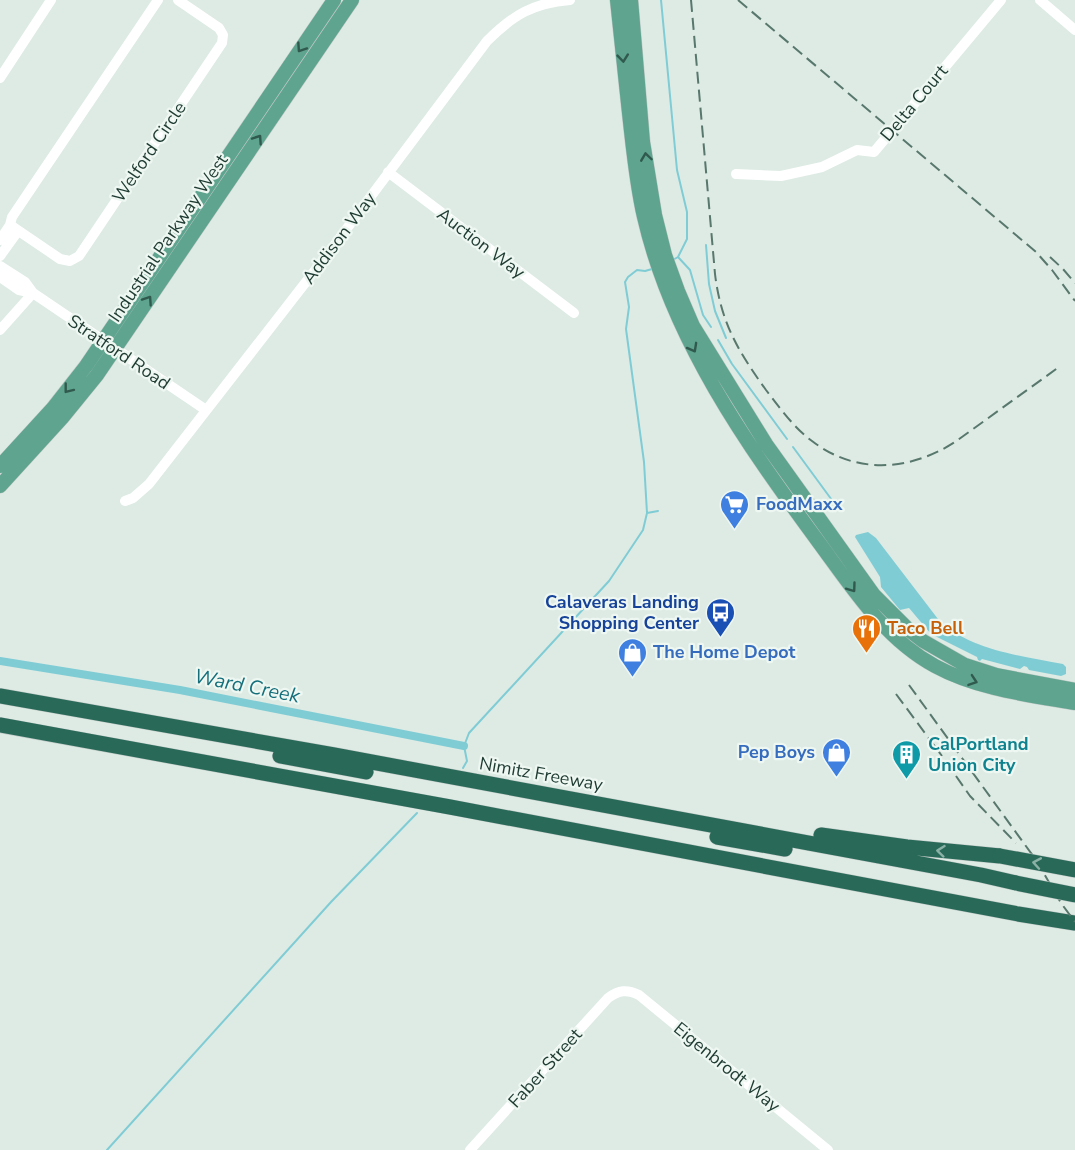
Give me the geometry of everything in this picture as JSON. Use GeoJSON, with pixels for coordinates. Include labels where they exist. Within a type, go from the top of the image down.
{"type":"FeatureCollection","features":[{"type":"Feature","properties":{"kind":"highway","name":"Nimitz Freeway"},"geometry":{"type":"LineString","coordinates":[[0,696],[751,832],[1075,895]]}},
{"type":"Feature","properties":{"kind":"highway"},"geometry":{"type":"LineString","coordinates":[[0,705],[967,882],[981,875]]}},
{"type":"Feature","properties":{"kind":"highway"},"geometry":{"type":"LineString","coordinates":[[0,716],[1031,906],[1040,917]]}},
{"type":"Feature","properties":{"kind":"highway"},"geometry":{"type":"LineString","coordinates":[[0,725],[1075,923]]}},
{"type":"Feature","properties":{"kind":"highway"},"geometry":{"type":"LineString","coordinates":[[751,832],[771,826],[907,847],[999,856],[1075,870]]}},
{"type":"Feature","properties":{"kind":"highway"},"geometry":{"type":"LineString","coordinates":[[1018,914],[1030,923],[1075,931]]}},
{"type":"Feature","properties":{"kind":"main road","name":"Industrial Parkway West"},"geometry":{"type":"LineString","coordinates":[[0,486],[79,398],[109,345],[334,0]]}},
{"type":"Feature","properties":{"kind":"main road","name":"Industrial Parkway West"},"geometry":{"type":"LineString","coordinates":[[0,466],[109,345],[352,0]]}},
{"type":"Feature","properties":{"kind":"main road"},"geometry":{"type":"LineString","coordinates":[[617,0],[632,143],[649,216],[674,293],[683,331],[750,448],[862,602],[883,626],[910,649],[935,666],[985,686],[1023,695],[1070,696]]}},
{"type":"Feature","properties":{"kind":"main road"},"geometry":{"type":"LineString","coordinates":[[631,0],[649,216]]}},
{"type":"Feature","properties":{"kind":"main road"},"geometry":{"type":"LineString","coordinates":[[674,293],[766,444],[874,595],[910,631],[964,665],[1070,696]]}},
{"type":"Feature","properties":{"kind":"main road"},"geometry":{"type":"LineString","coordinates":[[750,448],[766,444]]}},
{"type":"Feature","properties":{"kind":"street"},"geometry":{"type":"LineString","coordinates":[[0,256],[14,228],[12,217],[158,0]]}},
{"type":"Feature","properties":{"kind":"street","name":"Welford Circle"},"geometry":{"type":"LineString","coordinates":[[14,228],[60,259],[70,261],[79,256],[222,43],[223,35],[219,28],[178,0]]}},
{"type":"Feature","properties":{"kind":"street","name":"Addison Way"},"geometry":{"type":"LineString","coordinates":[[124,501],[133,498],[149,484],[337,242],[488,41],[503,25],[522,12],[543,4],[570,0]]}},
{"type":"Feature","properties":{"kind":"street","name":"Delta Court"},"geometry":{"type":"LineString","coordinates":[[736,174],[781,176],[822,167],[857,150],[873,152],[1001,0]]}},
{"type":"Feature","properties":{"kind":"street"},"geometry":{"type":"LineString","coordinates":[[1040,0],[1075,30]]}},
{"type":"Feature","properties":{"kind":"street"},"geometry":{"type":"LineString","coordinates":[[0,78],[46,2]]}},
{"type":"Feature","properties":{"kind":"street","name":"Auction Way"},"geometry":{"type":"LineString","coordinates":[[388,172],[574,313]]}},
{"type":"Feature","properties":{"kind":"street"},"geometry":{"type":"LineString","coordinates":[[0,240],[14,228]]}},
{"type":"Feature","properties":{"kind":"street","name":"Stratford Road"},"geometry":{"type":"LineString","coordinates":[[0,266],[25,282],[33,294]]}},
{"type":"Feature","properties":{"kind":"street","name":"Stratford Road"},"geometry":{"type":"LineString","coordinates":[[0,278],[19,290],[33,294],[206,410]]}},
{"type":"Feature","properties":{"kind":"street"},"geometry":{"type":"LineString","coordinates":[[0,330],[33,294]]}},
{"type":"Feature","properties":{"kind":"street","name":"Faber Street"},"geometry":{"type":"LineString","coordinates":[[470,1150],[608,998],[623,990]]}},
{"type":"Feature","properties":{"kind":"street","name":"Eigenbrodt Way"},"geometry":{"type":"LineString","coordinates":[[623,990],[639,995],[828,1150]]}},
{"type":"Feature","properties":{"kind":"water"},"geometry":{"type":"Polygon","coordinates":[[[868,532],[876,538],[938,619],[950,630],[996,650],[1063,664],[1066,667],[1066,674],[1061,676],[1029,670],[1024,666],[1020,669],[982,659],[980,661],[977,657],[931,634],[909,608],[900,610],[881,587],[880,577],[855,537],[868,532]]]}},
{"type":"Feature","properties":{"kind":"waterway"},"geometry":{"type":"LineString","coordinates":[[661,0],[677,170],[687,212],[687,239],[678,257],[671,261]]}},
{"type":"Feature","properties":{"kind":"waterway"},"geometry":{"type":"LineString","coordinates":[[706,245],[709,284],[715,311],[726,338]]}},
{"type":"Feature","properties":{"kind":"waterway"},"geometry":{"type":"LineString","coordinates":[[678,257],[690,270],[703,315],[711,327]]}},
{"type":"Feature","properties":{"kind":"waterway"},"geometry":{"type":"LineString","coordinates":[[463,768],[467,761],[464,746],[469,733],[609,581],[643,530],[647,513],[644,462],[626,329],[629,307],[625,282],[637,270],[652,269]]}},
{"type":"Feature","properties":{"kind":"waterway"},"geometry":{"type":"LineString","coordinates":[[718,340],[732,364],[787,439]]}},
{"type":"Feature","properties":{"kind":"waterway"},"geometry":{"type":"LineString","coordinates":[[793,447],[837,507]]}},
{"type":"Feature","properties":{"kind":"waterway"},"geometry":{"type":"LineString","coordinates":[[647,513],[658,511]]}},
{"type":"Feature","properties":{"kind":"waterway","name":"Ward Creek"},"geometry":{"type":"LineString","coordinates":[[0,661],[180,690],[464,746]]}},
{"type":"Feature","properties":{"kind":"waterway","name":"Ward Creek"},"geometry":{"type":"LineString","coordinates":[[107,1150],[331,902],[417,813]]}},
{"type":"Feature","properties":{"kind":"railway"},"geometry":{"type":"LineString","coordinates":[[691,0],[715,274],[722,307],[732,336],[747,362],[766,390],[799,430],[829,452],[847,460],[883,465],[920,459],[955,442],[1059,367]]}},
{"type":"Feature","properties":{"kind":"railway"},"geometry":{"type":"LineString","coordinates":[[738,0],[1036,252],[1075,301]]}},
{"type":"Feature","properties":{"kind":"railway"},"geometry":{"type":"LineString","coordinates":[[1050,257],[1075,283]]}},
{"type":"Feature","properties":{"kind":"railway"},"geometry":{"type":"LineString","coordinates":[[909,685],[1036,860],[1075,922]]}},
{"type":"Feature","properties":{"kind":"railway"},"geometry":{"type":"LineString","coordinates":[[896,694],[942,756]]}},
{"type":"Feature","properties":{"kind":"railway"},"geometry":{"type":"LineString","coordinates":[[956,776],[970,796],[1016,843]]}},
{"type":"Feature","properties":{"kind":"place","name":"FoodMaxx"},"geometry":{"type":"Point","coordinates":[735,530]}},
{"type":"Feature","properties":{"kind":"place","name":"Calaveras Landing Shopping Center"},"geometry":{"type":"Point","coordinates":[720,638]}},
{"type":"Feature","properties":{"kind":"place","name":"Taco Bell"},"geometry":{"type":"Point","coordinates":[866,654]}},
{"type":"Feature","properties":{"kind":"place","name":"The Home Depot"},"geometry":{"type":"Point","coordinates":[632,678]}},
{"type":"Feature","properties":{"kind":"place","name":"Pep Boys"},"geometry":{"type":"Point","coordinates":[836,778]}},
{"type":"Feature","properties":{"kind":"place","name":"CalPortland Union City"},"geometry":{"type":"Point","coordinates":[907,780]}}]}
